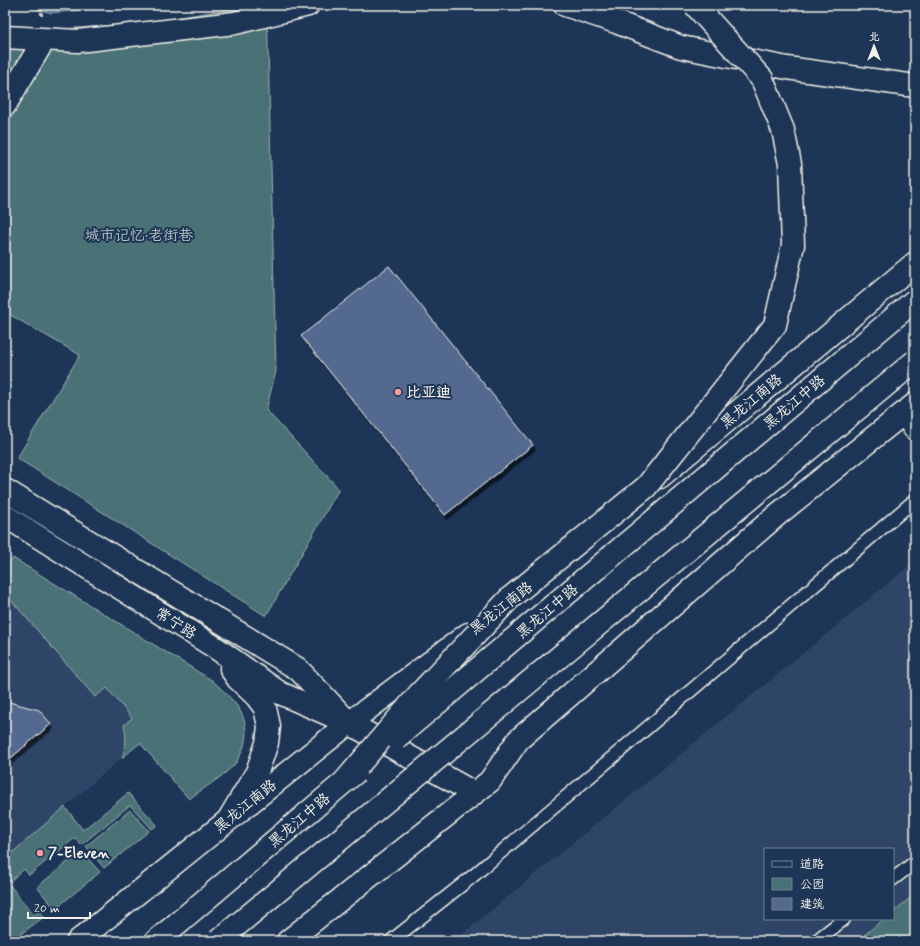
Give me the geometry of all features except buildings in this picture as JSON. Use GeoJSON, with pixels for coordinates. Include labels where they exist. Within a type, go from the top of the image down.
{"type":"FeatureCollection","features":[{"type":"Feature","properties":{"kind":"main road"},"geometry":{"type":"LineString","coordinates":[[5,37],[78,41],[235,23],[308,5]]}},
{"type":"Feature","properties":{"kind":"main road"},"geometry":{"type":"LineString","coordinates":[[566,5],[681,47],[787,68],[915,86]]}},
{"type":"Feature","properties":{"kind":"main road"},"geometry":{"type":"LineString","coordinates":[[646,487],[775,325],[793,245],[790,164],[783,130],[762,78],[695,5]]}},
{"type":"Feature","properties":{"kind":"main road"},"geometry":{"type":"LineString","coordinates":[[5,105],[44,40]]}},
{"type":"Feature","properties":{"kind":"main road"},"geometry":{"type":"LineString","coordinates":[[345,781],[420,693],[510,598],[646,487],[824,321],[915,248]]}},
{"type":"Feature","properties":{"kind":"main road","name":"黑龙江南路"},"geometry":{"type":"LineString","coordinates":[[78,941],[349,723],[516,598],[915,263]]}},
{"type":"Feature","properties":{"kind":"main road","name":"黑龙江中路"},"geometry":{"type":"LineString","coordinates":[[156,941],[915,300]]}},
{"type":"Feature","properties":{"kind":"main road"},"geometry":{"type":"LineString","coordinates":[[218,941],[915,361]]}},
{"type":"Feature","properties":{"kind":"main road"},"geometry":{"type":"LineString","coordinates":[[288,941],[490,781],[518,740],[777,515],[864,444],[911,415]]}},
{"type":"Feature","properties":{"kind":"main road","name":"常宁路"},"geometry":{"type":"LineString","coordinates":[[5,490],[298,669],[349,723]]}},
{"type":"Feature","properties":{"kind":"main road","name":"常宁路"},"geometry":{"type":"LineString","coordinates":[[5,516],[216,648],[280,693],[349,723]]}},
{"type":"Feature","properties":{"kind":"main road"},"geometry":{"type":"LineString","coordinates":[[216,648],[238,679],[256,696],[265,708],[269,726],[267,743],[257,772],[228,820]]}},
{"type":"Feature","properties":{"kind":"main road"},"geometry":{"type":"LineString","coordinates":[[349,723],[474,793]]}},
{"type":"Feature","properties":{"kind":"lane"},"geometry":{"type":"LineString","coordinates":[[391,941],[473,876],[915,500]]}},
{"type":"Feature","properties":{"kind":"lane"},"geometry":{"type":"LineString","coordinates":[[894,878],[915,862]]}},
{"type":"Feature","properties":{"kind":"lane"},"geometry":{"type":"LineString","coordinates":[[816,941],[843,920]]}},
{"type":"Feature","properties":{"kind":"shaded area"},"geometry":{"type":"Polygon","coordinates":[[[5,554],[213,681],[234,701],[245,721],[246,738],[242,751],[235,764],[189,799],[139,743],[5,859],[5,554]]]}},
{"type":"Feature","properties":{"kind":"shaded area"},"geometry":{"type":"Polygon","coordinates":[[[915,561],[915,941],[454,941],[915,561]]]}},
{"type":"Feature","properties":{"kind":"green space","name":"城市记忆·老街巷"},"geometry":{"type":"Polygon","coordinates":[[[253,5],[267,5],[276,371],[266,410],[339,489],[266,616],[17,458],[80,355],[5,312],[5,26],[49,30],[145,23],[253,5]]]}},
{"type":"Feature","properties":{"kind":"green space"},"geometry":{"type":"Polygon","coordinates":[[[13,558],[213,681],[234,702],[243,717],[245,725],[246,735],[244,746],[234,765],[218,779],[189,799],[140,743],[122,758],[126,742],[124,725],[132,718],[107,688],[95,697],[5,593],[5,568],[13,558]]]}},
{"type":"Feature","properties":{"kind":"green space"},"geometry":{"type":"Polygon","coordinates":[[[128,793],[157,825],[152,829],[130,805],[81,845],[75,838],[29,875],[24,869],[8,883],[34,915],[40,911],[44,917],[9,941],[5,935],[5,859],[65,807],[83,830],[128,793]]]}},
{"type":"Feature","properties":{"kind":"green space"},"geometry":{"type":"Polygon","coordinates":[[[130,810],[149,831],[104,868],[86,846],[130,810]]]}},
{"type":"Feature","properties":{"kind":"green space"},"geometry":{"type":"Polygon","coordinates":[[[81,851],[100,872],[55,909],[37,887],[81,851]]]}},
{"type":"Feature","properties":{"kind":"green space"},"geometry":{"type":"Polygon","coordinates":[[[915,894],[915,941],[857,941],[883,920],[894,920],[894,911],[915,894]]]}},
{"type":"Feature","properties":{"kind":"water"},"geometry":{"type":"Polygon","coordinates":[[[23,5],[134,5],[51,13],[23,5]]]}},
{"type":"Feature","properties":{"kind":"place","name":"比亚迪"},"geometry":{"type":"Point","coordinates":[398,392]}},
{"type":"Feature","properties":{"kind":"place","name":"7-Eleven"},"geometry":{"type":"Point","coordinates":[40,853]}}]}
